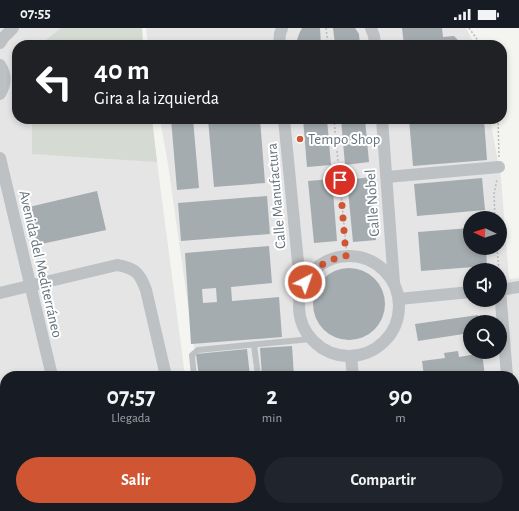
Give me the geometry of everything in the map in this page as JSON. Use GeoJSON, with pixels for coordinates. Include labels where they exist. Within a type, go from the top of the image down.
{"type":"FeatureCollection","features":[{"type":"Feature","properties":{"kind":"street"},"geometry":{"type":"LineString","coordinates":[[0,43],[12,28]]}},
{"type":"Feature","properties":{"kind":"street"},"geometry":{"type":"LineString","coordinates":[[279,40],[282,28]]}},
{"type":"Feature","properties":{"kind":"street"},"geometry":{"type":"LineString","coordinates":[[371,28],[374,40]]}},
{"type":"Feature","properties":{"kind":"street"},"geometry":{"type":"LineString","coordinates":[[0,65],[5,81],[0,94]]}},
{"type":"Feature","properties":{"kind":"street","name":"Calle Manufactura"},"geometry":{"type":"LineString","coordinates":[[284,124],[301,294]]}},
{"type":"Feature","properties":{"kind":"street","name":"Calle Nobel"},"geometry":{"type":"LineString","coordinates":[[382,124],[394,284]]}},
{"type":"Feature","properties":{"kind":"street","name":"Avenida del Mediterráneo"},"geometry":{"type":"LineString","coordinates":[[0,158],[51,371]]}},
{"type":"Feature","properties":{"kind":"street"},"geometry":{"type":"LineString","coordinates":[[387,176],[499,167]]}},
{"type":"Feature","properties":{"kind":"street"},"geometry":{"type":"LineString","coordinates":[[346,256],[361,258],[375,263],[386,272],[394,284],[399,299],[399,313],[395,326],[388,338],[378,348],[365,354],[351,357],[340,356],[329,352],[311,339],[303,325],[300,310],[301,294],[305,282],[313,272],[323,264],[346,256]]}},
{"type":"Feature","properties":{"kind":"street"},"geometry":{"type":"LineString","coordinates":[[0,293],[117,265],[128,267],[136,271],[146,290],[165,371]]}},
{"type":"Feature","properties":{"kind":"street"},"geometry":{"type":"LineString","coordinates":[[507,289],[519,287]]}},
{"type":"Feature","properties":{"kind":"street"},"geometry":{"type":"LineString","coordinates":[[399,299],[463,293]]}},
{"type":"Feature","properties":{"kind":"street"},"geometry":{"type":"LineString","coordinates":[[501,307],[507,371]]}},
{"type":"Feature","properties":{"kind":"street"},"geometry":{"type":"LineString","coordinates":[[351,357],[352,371]]}},
{"type":"Feature","properties":{"kind":"lane"},"geometry":{"type":"LineString","coordinates":[[194,371],[192,355],[198,350],[311,339]]}},
{"type":"Feature","properties":{"kind":"lane"},"geometry":{"type":"LineString","coordinates":[[254,345],[257,371]]}},
{"type":"Feature","properties":{"kind":"path"},"geometry":{"type":"LineString","coordinates":[[326,28],[327,40]]}},
{"type":"Feature","properties":{"kind":"path"},"geometry":{"type":"LineString","coordinates":[[469,28],[477,40]]}},
{"type":"Feature","properties":{"kind":"path"},"geometry":{"type":"LineString","coordinates":[[334,124],[346,256]]}},
{"type":"Feature","properties":{"kind":"shaded area"},"geometry":{"type":"Polygon","coordinates":[[[0,28],[142,28],[143,40],[12,40],[12,124],[153,124],[184,371],[0,371],[0,28]]]}},
{"type":"Feature","properties":{"kind":"shaded area"},"geometry":{"type":"Polygon","coordinates":[[[61,28],[142,28],[143,40],[46,40],[61,28]]]}},
{"type":"Feature","properties":{"kind":"shaded area"},"geometry":{"type":"Polygon","coordinates":[[[146,28],[466,28],[472,40],[147,40],[146,28]]]}},
{"type":"Feature","properties":{"kind":"shaded area"},"geometry":{"type":"Polygon","coordinates":[[[32,124],[153,124],[157,162],[32,154],[32,124]]]}},
{"type":"Feature","properties":{"kind":"shaded area"},"geometry":{"type":"Polygon","coordinates":[[[161,124],[491,124],[501,178],[504,211],[463,211],[463,255],[507,255],[507,254],[509,279],[519,278],[519,371],[197,371],[168,164],[161,124]]]}},
{"type":"Feature","properties":{"kind":"building"},"geometry":{"type":"Polygon","coordinates":[[[302,28],[320,28],[321,40],[297,40],[302,28]]]}},
{"type":"Feature","properties":{"kind":"building"},"geometry":{"type":"Polygon","coordinates":[[[333,28],[355,28],[359,34],[360,40],[334,40],[333,28]]]}},
{"type":"Feature","properties":{"kind":"building"},"geometry":{"type":"Polygon","coordinates":[[[402,28],[442,28],[443,37],[454,36],[458,40],[403,40],[402,28]]]}},
{"type":"Feature","properties":{"kind":"building"},"geometry":{"type":"Polygon","coordinates":[[[171,124],[193,124],[199,188],[177,190],[171,124]]]}},
{"type":"Feature","properties":{"kind":"building"},"geometry":{"type":"Polygon","coordinates":[[[208,124],[260,124],[265,183],[214,187],[208,124]]]}},
{"type":"Feature","properties":{"kind":"building"},"geometry":{"type":"Polygon","coordinates":[[[303,124],[327,124],[331,165],[307,167],[303,124]]]}},
{"type":"Feature","properties":{"kind":"building"},"geometry":{"type":"Polygon","coordinates":[[[341,124],[365,124],[369,162],[345,165],[341,124]]]}},
{"type":"Feature","properties":{"kind":"building"},"geometry":{"type":"Polygon","coordinates":[[[409,124],[484,124],[487,160],[413,166],[409,124]]]}},
{"type":"Feature","properties":{"kind":"building"},"geometry":{"type":"Polygon","coordinates":[[[371,177],[376,240],[353,242],[347,180],[371,177]]]}},
{"type":"Feature","properties":{"kind":"building"},"geometry":{"type":"Polygon","coordinates":[[[482,178],[485,210],[417,216],[414,184],[482,178]]]}},
{"type":"Feature","properties":{"kind":"building"},"geometry":{"type":"Polygon","coordinates":[[[332,179],[337,241],[314,243],[308,181],[332,179]]]}},
{"type":"Feature","properties":{"kind":"building"},"geometry":{"type":"Polygon","coordinates":[[[97,191],[106,230],[37,245],[29,207],[97,191]]]}},
{"type":"Feature","properties":{"kind":"building"},"geometry":{"type":"Polygon","coordinates":[[[267,196],[270,234],[181,241],[178,203],[267,196]]]}},
{"type":"Feature","properties":{"kind":"building"},"geometry":{"type":"Polygon","coordinates":[[[463,229],[463,255],[486,255],[487,263],[463,263],[463,268],[421,271],[418,232],[463,229]]]}},
{"type":"Feature","properties":{"kind":"building"},"geometry":{"type":"Polygon","coordinates":[[[269,246],[272,283],[231,287],[232,301],[279,297],[282,337],[191,344],[185,253],[269,246]],[[216,288],[202,289],[203,303],[217,302],[216,288]]]}},
{"type":"Feature","properties":{"kind":"building"},"geometry":{"type":"Polygon","coordinates":[[[349,268],[369,274],[379,284],[385,304],[379,324],[369,334],[349,340],[329,334],[319,324],[313,304],[319,284],[329,274],[349,268]]]}},
{"type":"Feature","properties":{"kind":"building"},"geometry":{"type":"Polygon","coordinates":[[[463,317],[463,334],[418,341],[415,324],[463,317]]]}},
{"type":"Feature","properties":{"kind":"building"},"geometry":{"type":"Polygon","coordinates":[[[292,346],[294,371],[262,371],[260,348],[292,346]]]}},
{"type":"Feature","properties":{"kind":"building"},"geometry":{"type":"Polygon","coordinates":[[[247,349],[249,371],[198,371],[196,354],[247,349]]]}},
{"type":"Feature","properties":{"kind":"building"},"geometry":{"type":"Polygon","coordinates":[[[458,351],[459,357],[463,356],[463,359],[483,359],[484,371],[423,371],[422,361],[445,358],[444,353],[458,351]]]}},
{"type":"Feature","properties":{"kind":"place","name":"Tempo Shop"},"geometry":{"type":"Point","coordinates":[300,139]}},
{"type":"Feature","properties":{"kind":"route"},"geometry":{"type":"LineString","coordinates":[[305,282],[313,272],[323,264],[346,256],[340,180]]}}]}
